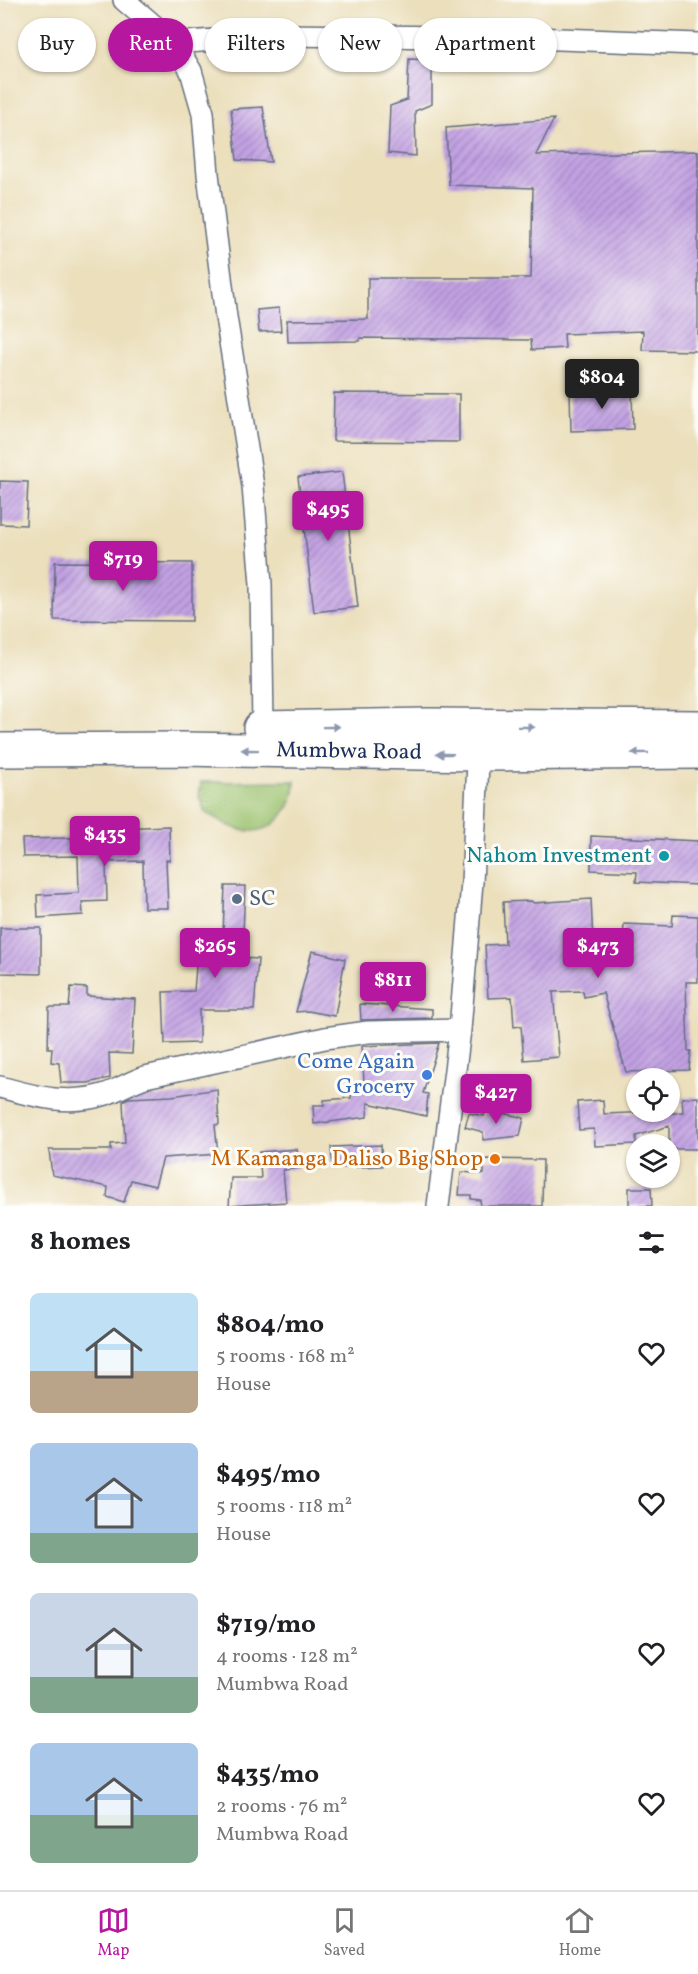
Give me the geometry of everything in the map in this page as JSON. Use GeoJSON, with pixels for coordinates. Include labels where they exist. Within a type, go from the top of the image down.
{"type":"FeatureCollection","features":[{"type":"Feature","properties":{"kind":"main road","name":"Mumbwa Road"},"geometry":{"type":"LineString","coordinates":[[0,729],[263,728],[698,752]]}},
{"type":"Feature","properties":{"kind":"main road","name":"Mumbwa Road"},"geometry":{"type":"LineString","coordinates":[[0,750],[181,749],[479,740],[698,728]]}},
{"type":"Feature","properties":{"kind":"street"},"geometry":{"type":"LineString","coordinates":[[124,0],[145,18]]}},
{"type":"Feature","properties":{"kind":"street"},"geometry":{"type":"LineString","coordinates":[[193,42],[282,35],[325,35],[698,44]]}},
{"type":"Feature","properties":{"kind":"street"},"geometry":{"type":"LineString","coordinates":[[191,72],[203,113],[207,174],[226,317],[253,486],[261,584],[263,728]]}},
{"type":"Feature","properties":{"kind":"street"},"geometry":{"type":"LineString","coordinates":[[438,1206],[460,1030],[472,882],[479,740]]}},
{"type":"Feature","properties":{"kind":"street"},"geometry":{"type":"LineString","coordinates":[[0,1087],[46,1099],[66,1101],[87,1099],[109,1093],[145,1077],[325,1038],[368,1032],[460,1030]]}},
{"type":"Feature","properties":{"kind":"green space"},"geometry":{"type":"Polygon","coordinates":[[[295,781],[292,800],[288,808],[275,822],[259,830],[249,831],[232,827],[205,812],[199,796],[201,782],[295,781]]]}},
{"type":"Feature","properties":{"kind":"building"},"geometry":{"type":"Polygon","coordinates":[[[409,59],[414,59],[414,72],[432,72],[432,104],[415,111],[416,156],[388,153],[390,106],[407,100],[409,59]]]}},
{"type":"Feature","properties":{"kind":"building"},"geometry":{"type":"Polygon","coordinates":[[[263,107],[271,162],[237,160],[231,109],[263,107]]]}},
{"type":"Feature","properties":{"kind":"building"},"geometry":{"type":"Polygon","coordinates":[[[554,119],[536,155],[698,151],[698,351],[642,350],[643,331],[564,334],[565,348],[532,350],[531,340],[360,338],[360,341],[288,342],[287,320],[368,319],[368,278],[531,278],[533,188],[449,185],[446,128],[554,119]]]}},
{"type":"Feature","properties":{"kind":"building"},"geometry":{"type":"Polygon","coordinates":[[[279,308],[281,331],[259,332],[257,310],[279,308]]]}},
{"type":"Feature","properties":{"kind":"building"},"geometry":{"type":"Polygon","coordinates":[[[632,390],[633,429],[571,431],[570,392],[632,390]]]}},
{"type":"Feature","properties":{"kind":"building"},"geometry":{"type":"Polygon","coordinates":[[[334,393],[459,394],[459,442],[333,441],[334,393]]]}},
{"type":"Feature","properties":{"kind":"building"},"geometry":{"type":"Polygon","coordinates":[[[342,472],[358,607],[314,612],[298,477],[342,472]]]}},
{"type":"Feature","properties":{"kind":"building"},"geometry":{"type":"Polygon","coordinates":[[[0,481],[28,482],[26,525],[0,524],[0,481]]]}},
{"type":"Feature","properties":{"kind":"building"},"geometry":{"type":"Polygon","coordinates":[[[55,562],[192,563],[192,621],[54,620],[55,562]]]}},
{"type":"Feature","properties":{"kind":"building"},"geometry":{"type":"Polygon","coordinates":[[[169,826],[170,860],[166,860],[168,908],[144,908],[143,861],[106,862],[107,901],[82,902],[83,915],[38,918],[37,895],[79,893],[78,856],[23,857],[22,839],[118,837],[118,828],[169,826]]]}},
{"type":"Feature","properties":{"kind":"building","name":"Nahom Investment"},"geometry":{"type":"Polygon","coordinates":[[[591,836],[698,841],[698,885],[636,882],[637,872],[591,870],[591,836]]]}},
{"type":"Feature","properties":{"kind":"building"},"geometry":{"type":"Polygon","coordinates":[[[225,886],[245,886],[242,958],[258,959],[254,1010],[199,1010],[199,1043],[165,1044],[163,992],[194,991],[197,955],[222,956],[225,886]]]}},
{"type":"Feature","properties":{"kind":"building"},"geometry":{"type":"Polygon","coordinates":[[[591,899],[593,942],[623,939],[624,924],[672,926],[673,915],[698,916],[698,982],[686,982],[688,1051],[691,1051],[689,1070],[626,1068],[626,1072],[603,993],[584,997],[583,991],[553,992],[559,1057],[524,1060],[521,1026],[514,1027],[512,997],[488,998],[485,945],[505,944],[503,902],[531,901],[534,903],[591,899]]]}},
{"type":"Feature","properties":{"kind":"building"},"geometry":{"type":"Polygon","coordinates":[[[0,928],[41,928],[41,974],[0,973],[0,928]]]}},
{"type":"Feature","properties":{"kind":"building"},"geometry":{"type":"Polygon","coordinates":[[[312,951],[345,959],[335,1016],[308,1011],[296,1012],[312,951]]]}},
{"type":"Feature","properties":{"kind":"building"},"geometry":{"type":"Polygon","coordinates":[[[71,987],[87,988],[87,996],[135,999],[132,1054],[109,1053],[110,1078],[88,1083],[61,1083],[59,1063],[51,1062],[52,1048],[48,1048],[49,1007],[69,1007],[71,987]]]}},
{"type":"Feature","properties":{"kind":"building"},"geometry":{"type":"Polygon","coordinates":[[[360,1004],[432,1009],[432,1018],[361,1020],[360,1004]]]}},
{"type":"Feature","properties":{"kind":"building"},"geometry":{"type":"Polygon","coordinates":[[[439,1043],[423,1093],[428,1094],[426,1116],[368,1103],[367,1117],[314,1124],[313,1105],[324,1105],[324,1100],[351,1098],[352,1083],[364,1083],[362,1046],[439,1043]]]}},
{"type":"Feature","properties":{"kind":"building"},"geometry":{"type":"Polygon","coordinates":[[[217,1089],[219,1124],[215,1125],[218,1154],[163,1158],[155,1186],[131,1180],[124,1202],[107,1197],[108,1187],[52,1175],[49,1150],[111,1150],[111,1144],[125,1143],[123,1101],[128,1098],[172,1096],[217,1089]]]}},
{"type":"Feature","properties":{"kind":"building"},"geometry":{"type":"Polygon","coordinates":[[[698,1097],[698,1149],[680,1149],[680,1134],[669,1134],[669,1126],[643,1134],[626,1134],[626,1144],[595,1146],[594,1129],[579,1130],[577,1102],[603,1100],[604,1114],[626,1113],[626,1122],[680,1122],[680,1112],[683,1112],[682,1098],[698,1097]]]}},
{"type":"Feature","properties":{"kind":"building"},"geometry":{"type":"Polygon","coordinates":[[[486,1109],[524,1118],[520,1136],[483,1140],[483,1132],[465,1127],[469,1113],[484,1116],[486,1109]]]}},
{"type":"Feature","properties":{"kind":"building"},"geometry":{"type":"Polygon","coordinates":[[[381,1145],[382,1166],[333,1168],[331,1147],[381,1145]]]}},
{"type":"Feature","properties":{"kind":"building"},"geometry":{"type":"Polygon","coordinates":[[[297,1149],[299,1168],[283,1170],[286,1202],[229,1206],[231,1178],[261,1178],[259,1152],[297,1149]]]}},
{"type":"Feature","properties":{"kind":"building"},"geometry":{"type":"Polygon","coordinates":[[[484,1159],[543,1160],[542,1206],[481,1206],[480,1200],[471,1199],[471,1195],[459,1195],[461,1172],[484,1174],[484,1159]]]}},
{"type":"Feature","properties":{"kind":"building"},"geometry":{"type":"Polygon","coordinates":[[[629,1188],[651,1188],[652,1206],[629,1206],[629,1188]]]}},
{"type":"Feature","properties":{"kind":"place","name":"Nahom Investment"},"geometry":{"type":"Point","coordinates":[664,856]}},
{"type":"Feature","properties":{"kind":"place","name":"SC"},"geometry":{"type":"Point","coordinates":[237,899]}},
{"type":"Feature","properties":{"kind":"place","name":"Come Again Grocery"},"geometry":{"type":"Point","coordinates":[427,1075]}},
{"type":"Feature","properties":{"kind":"place","name":"M Kamanga Daliso Big Shop"},"geometry":{"type":"Point","coordinates":[495,1159]}}]}
